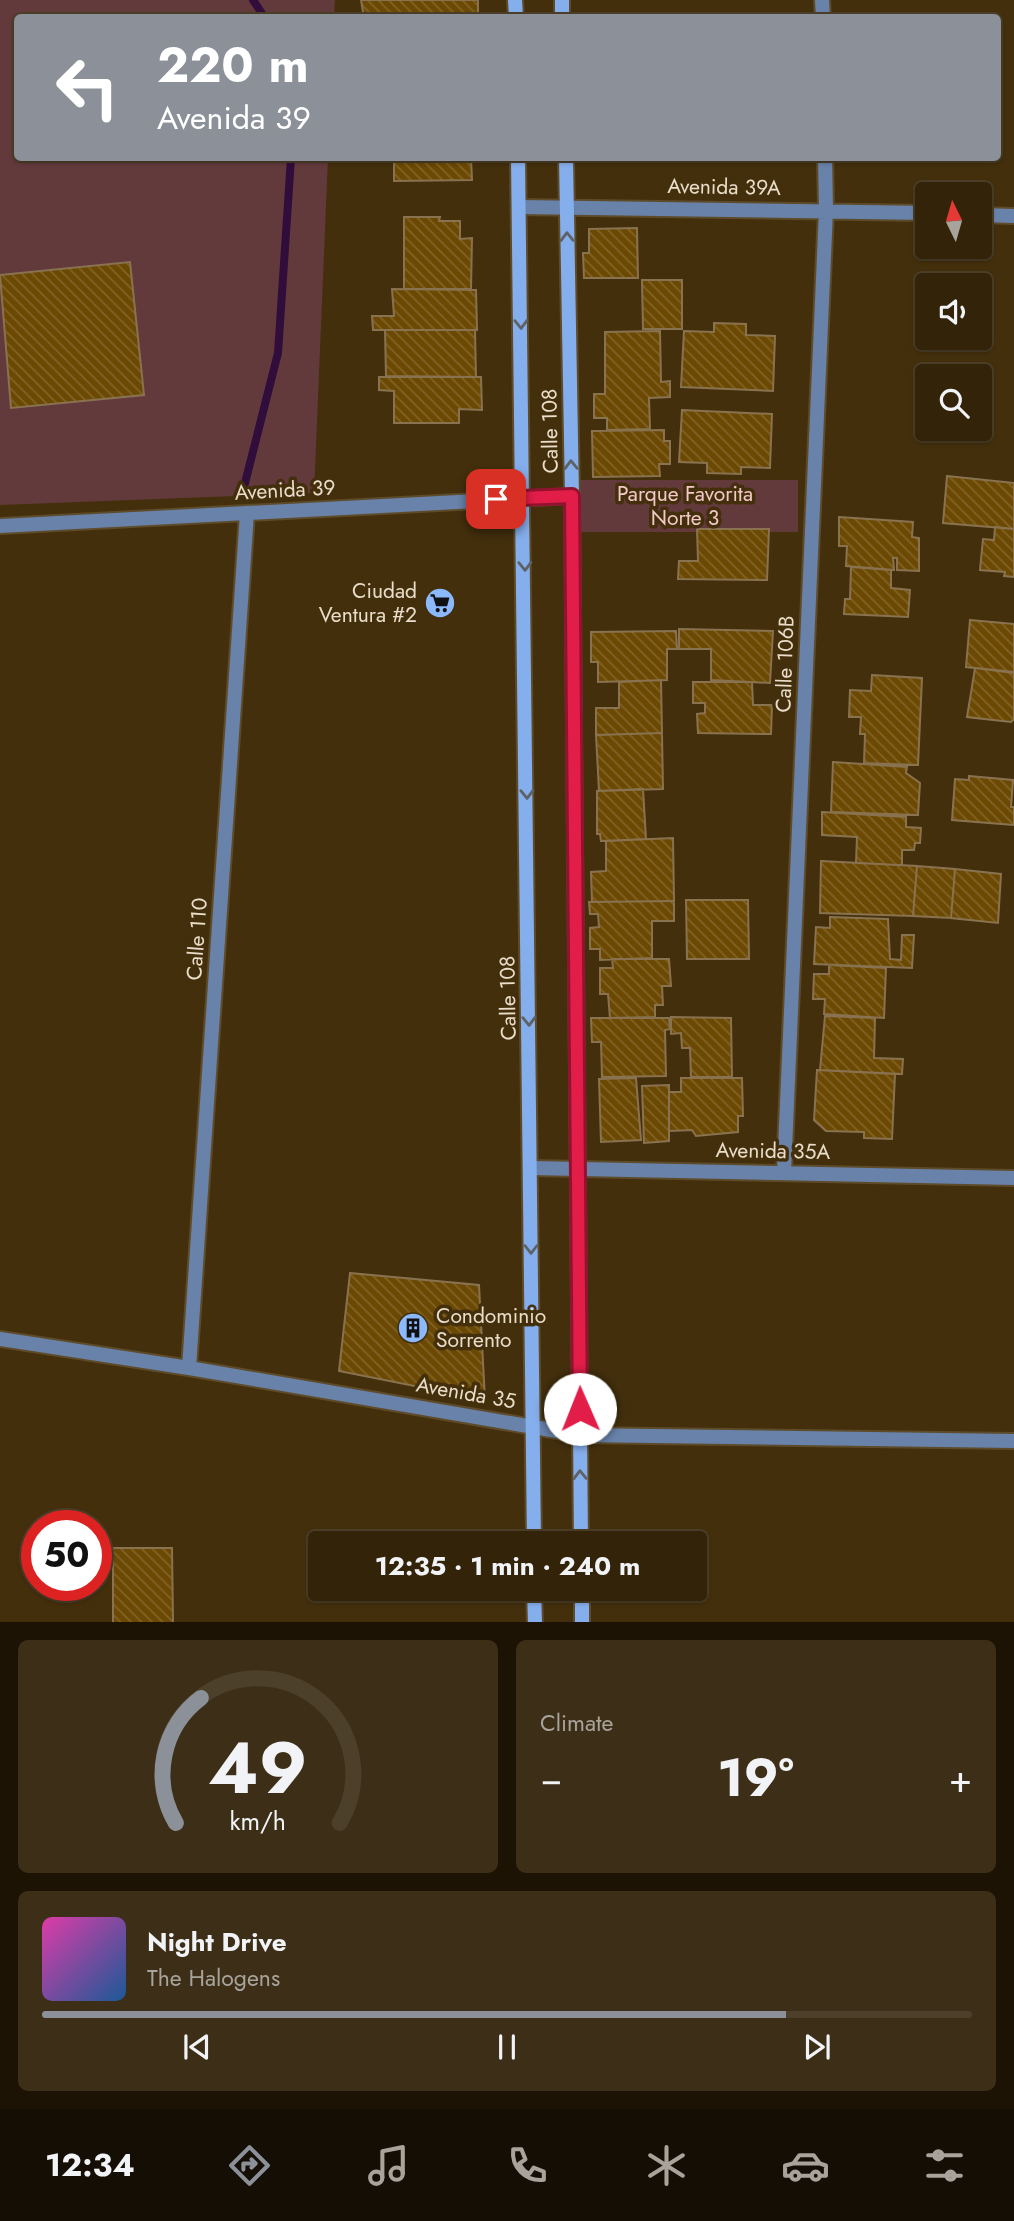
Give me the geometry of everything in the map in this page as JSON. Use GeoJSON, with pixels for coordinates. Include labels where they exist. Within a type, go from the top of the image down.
{"type":"FeatureCollection","features":[{"type":"Feature","properties":{"kind":"main road","name":"Calle 108"},"geometry":{"type":"LineString","coordinates":[[518,161],[534,1531]]}},
{"type":"Feature","properties":{"kind":"main road","name":"Calle 108"},"geometry":{"type":"LineString","coordinates":[[566,161],[572,496],[581,1531]]}},
{"type":"Feature","properties":{"kind":"main road"},"geometry":{"type":"LineString","coordinates":[[534,1601],[534,1622]]}},
{"type":"Feature","properties":{"kind":"main road"},"geometry":{"type":"LineString","coordinates":[[582,1601],[582,1622]]}},
{"type":"Feature","properties":{"kind":"street","name":"Calle 106B"},"geometry":{"type":"LineString","coordinates":[[784,1172],[826,210],[825,161]]}},
{"type":"Feature","properties":{"kind":"street","name":"Avenida 39A"},"geometry":{"type":"LineString","coordinates":[[519,207],[915,213]]}},
{"type":"Feature","properties":{"kind":"street"},"geometry":{"type":"LineString","coordinates":[[992,215],[1014,216]]}},
{"type":"Feature","properties":{"kind":"street","name":"Avenida 39"},"geometry":{"type":"LineString","coordinates":[[0,526],[572,496]]}},
{"type":"Feature","properties":{"kind":"street","name":"Calle 110"},"geometry":{"type":"LineString","coordinates":[[189,1368],[247,513]]}},
{"type":"Feature","properties":{"kind":"street","name":"Avenida 35A"},"geometry":{"type":"LineString","coordinates":[[531,1168],[1014,1178]]}},
{"type":"Feature","properties":{"kind":"street","name":"Avenida 35"},"geometry":{"type":"LineString","coordinates":[[0,1339],[189,1368],[580,1435],[1014,1441]]}},
{"type":"Feature","properties":{"kind":"green space"},"geometry":{"type":"Polygon","coordinates":[[[0,0],[335,0],[334,14],[14,14],[14,161],[328,161],[314,493],[0,505],[0,0]]]}},
{"type":"Feature","properties":{"kind":"green space","name":"Parque Favorita Norte 3"},"geometry":{"type":"Polygon","coordinates":[[[573,480],[798,480],[798,532],[573,532],[573,480]]]}},
{"type":"Feature","properties":{"kind":"building"},"geometry":{"type":"Polygon","coordinates":[[[361,0],[478,0],[478,14],[363,14],[361,0]]]}},
{"type":"Feature","properties":{"kind":"building"},"geometry":{"type":"Polygon","coordinates":[[[394,161],[471,161],[472,180],[394,181],[394,161]]]}},
{"type":"Feature","properties":{"kind":"building"},"geometry":{"type":"Polygon","coordinates":[[[404,217],[440,217],[439,221],[460,221],[460,239],[472,238],[471,289],[404,289],[404,217]]]}},
{"type":"Feature","properties":{"kind":"building"},"geometry":{"type":"Polygon","coordinates":[[[637,228],[638,278],[584,278],[583,253],[589,253],[589,229],[637,228]]]}},
{"type":"Feature","properties":{"kind":"building"},"geometry":{"type":"Polygon","coordinates":[[[130,262],[144,395],[11,408],[0,275],[130,262]]]}},
{"type":"Feature","properties":{"kind":"building"},"geometry":{"type":"Polygon","coordinates":[[[642,280],[682,280],[682,329],[643,329],[642,280]]]}},
{"type":"Feature","properties":{"kind":"building"},"geometry":{"type":"Polygon","coordinates":[[[392,289],[476,290],[477,330],[373,330],[372,316],[394,316],[392,289]]]}},
{"type":"Feature","properties":{"kind":"building"},"geometry":{"type":"Polygon","coordinates":[[[714,323],[746,324],[746,335],[775,336],[773,391],[681,387],[684,331],[714,332],[714,323]]]}},
{"type":"Feature","properties":{"kind":"building"},"geometry":{"type":"Polygon","coordinates":[[[385,330],[475,330],[476,377],[386,376],[385,330]]]}},
{"type":"Feature","properties":{"kind":"building"},"geometry":{"type":"Polygon","coordinates":[[[660,331],[661,382],[670,381],[670,397],[649,398],[650,429],[607,430],[607,418],[594,418],[594,394],[605,394],[605,332],[660,331]]]}},
{"type":"Feature","properties":{"kind":"building"},"geometry":{"type":"Polygon","coordinates":[[[379,377],[481,377],[482,410],[459,409],[459,423],[394,423],[394,391],[379,390],[379,377]]]}},
{"type":"Feature","properties":{"kind":"building"},"geometry":{"type":"Polygon","coordinates":[[[682,410],[772,414],[770,468],[741,467],[741,474],[707,473],[707,463],[679,462],[682,410]]]}},
{"type":"Feature","properties":{"kind":"building"},"geometry":{"type":"Polygon","coordinates":[[[664,430],[664,441],[670,441],[670,464],[659,464],[660,476],[593,477],[592,431],[664,430]]]}},
{"type":"Feature","properties":{"kind":"building"},"geometry":{"type":"Polygon","coordinates":[[[947,476],[1014,483],[1014,529],[943,523],[947,476]]]}},
{"type":"Feature","properties":{"kind":"building"},"geometry":{"type":"Polygon","coordinates":[[[839,517],[913,522],[912,537],[919,538],[919,571],[897,570],[897,558],[893,558],[894,570],[846,566],[847,546],[839,546],[839,517]]]}},
{"type":"Feature","properties":{"kind":"building"},"geometry":{"type":"Polygon","coordinates":[[[995,527],[1014,529],[1014,577],[1004,576],[1005,572],[980,570],[983,539],[994,540],[995,527]]]}},
{"type":"Feature","properties":{"kind":"building"},"geometry":{"type":"Polygon","coordinates":[[[697,529],[769,529],[767,580],[678,579],[679,561],[698,561],[697,529]]]}},
{"type":"Feature","properties":{"kind":"building"},"geometry":{"type":"Polygon","coordinates":[[[851,567],[891,570],[891,588],[910,590],[908,617],[844,614],[845,599],[850,599],[851,567]]]}},
{"type":"Feature","properties":{"kind":"building"},"geometry":{"type":"Polygon","coordinates":[[[970,620],[1014,624],[1014,672],[966,667],[970,620]]]}},
{"type":"Feature","properties":{"kind":"building"},"geometry":{"type":"Polygon","coordinates":[[[679,629],[773,631],[770,683],[711,680],[711,649],[679,649],[679,629]]]}},
{"type":"Feature","properties":{"kind":"building"},"geometry":{"type":"Polygon","coordinates":[[[676,631],[677,649],[667,649],[667,680],[598,682],[598,662],[591,662],[591,632],[676,631]]]}},
{"type":"Feature","properties":{"kind":"building"},"geometry":{"type":"Polygon","coordinates":[[[975,668],[1014,673],[1014,719],[1011,722],[967,717],[975,668]]]}},
{"type":"Feature","properties":{"kind":"building"},"geometry":{"type":"Polygon","coordinates":[[[872,675],[922,678],[918,765],[864,763],[865,734],[860,734],[861,717],[849,717],[850,690],[871,691],[872,675]]]}},
{"type":"Feature","properties":{"kind":"building"},"geometry":{"type":"Polygon","coordinates":[[[661,680],[662,733],[596,735],[596,708],[619,708],[619,682],[661,680]]]}},
{"type":"Feature","properties":{"kind":"building"},"geometry":{"type":"Polygon","coordinates":[[[693,682],[752,682],[753,705],[772,705],[771,734],[698,733],[697,714],[705,713],[705,703],[693,703],[693,682]]]}},
{"type":"Feature","properties":{"kind":"building"},"geometry":{"type":"Polygon","coordinates":[[[662,733],[663,789],[599,791],[596,735],[662,733]]]}},
{"type":"Feature","properties":{"kind":"building"},"geometry":{"type":"Polygon","coordinates":[[[833,762],[907,767],[906,773],[920,783],[918,815],[831,812],[833,762]]]}},
{"type":"Feature","properties":{"kind":"building"},"geometry":{"type":"Polygon","coordinates":[[[969,776],[1013,780],[1011,807],[1014,807],[1014,825],[952,820],[955,779],[969,780],[969,776]]]}},
{"type":"Feature","properties":{"kind":"building"},"geometry":{"type":"Polygon","coordinates":[[[643,789],[646,839],[601,841],[600,834],[597,834],[597,791],[643,789]]]}},
{"type":"Feature","properties":{"kind":"building"},"geometry":{"type":"Polygon","coordinates":[[[822,812],[906,817],[906,827],[921,828],[920,843],[915,843],[914,850],[902,850],[902,865],[856,863],[857,837],[822,835],[822,812]]]}},
{"type":"Feature","properties":{"kind":"building"},"geometry":{"type":"Polygon","coordinates":[[[673,838],[674,901],[592,902],[591,872],[606,871],[606,841],[673,838]]]}},
{"type":"Feature","properties":{"kind":"building"},"geometry":{"type":"Polygon","coordinates":[[[821,861],[917,866],[913,916],[820,913],[821,861]]]}},
{"type":"Feature","properties":{"kind":"building"},"geometry":{"type":"Polygon","coordinates":[[[917,866],[955,869],[951,918],[913,916],[917,866]]]}},
{"type":"Feature","properties":{"kind":"building"},"geometry":{"type":"Polygon","coordinates":[[[955,869],[1001,874],[998,923],[951,918],[955,869]]]}},
{"type":"Feature","properties":{"kind":"building"},"geometry":{"type":"Polygon","coordinates":[[[686,900],[748,900],[749,959],[687,959],[686,900]]]}},
{"type":"Feature","properties":{"kind":"building"},"geometry":{"type":"Polygon","coordinates":[[[674,901],[674,921],[652,921],[652,958],[600,960],[600,949],[590,949],[590,928],[599,927],[598,914],[590,914],[589,902],[674,901]]]}},
{"type":"Feature","properties":{"kind":"building"},"geometry":{"type":"Polygon","coordinates":[[[830,917],[888,919],[890,959],[901,960],[902,935],[914,935],[912,968],[814,964],[816,927],[830,928],[830,917]]]}},
{"type":"Feature","properties":{"kind":"building"},"geometry":{"type":"Polygon","coordinates":[[[612,959],[669,959],[671,986],[662,986],[663,1005],[655,1005],[655,1017],[610,1018],[608,994],[600,994],[600,968],[613,968],[612,959]]]}},
{"type":"Feature","properties":{"kind":"building"},"geometry":{"type":"Polygon","coordinates":[[[829,965],[886,968],[884,1018],[824,1014],[825,999],[813,999],[814,974],[829,974],[829,965]]]}},
{"type":"Feature","properties":{"kind":"building"},"geometry":{"type":"Polygon","coordinates":[[[825,1016],[875,1018],[874,1058],[903,1059],[902,1074],[820,1070],[825,1016]]]}},
{"type":"Feature","properties":{"kind":"building"},"geometry":{"type":"Polygon","coordinates":[[[671,1017],[731,1018],[732,1077],[691,1077],[690,1048],[682,1048],[681,1033],[671,1034],[671,1017]]]}},
{"type":"Feature","properties":{"kind":"building"},"geometry":{"type":"Polygon","coordinates":[[[591,1018],[669,1018],[670,1029],[665,1030],[666,1076],[602,1077],[601,1042],[592,1042],[591,1018]]]}},
{"type":"Feature","properties":{"kind":"building"},"geometry":{"type":"Polygon","coordinates":[[[817,1070],[895,1074],[892,1139],[864,1138],[864,1132],[826,1131],[814,1120],[817,1070]]]}},
{"type":"Feature","properties":{"kind":"building"},"geometry":{"type":"Polygon","coordinates":[[[636,1078],[641,1140],[601,1142],[599,1079],[636,1078]]]}},
{"type":"Feature","properties":{"kind":"building"},"geometry":{"type":"Polygon","coordinates":[[[681,1078],[742,1078],[743,1116],[738,1116],[738,1132],[696,1136],[692,1130],[669,1131],[669,1092],[681,1092],[681,1078]]]}},
{"type":"Feature","properties":{"kind":"building"},"geometry":{"type":"Polygon","coordinates":[[[669,1085],[669,1141],[644,1143],[642,1086],[669,1085]]]}},
{"type":"Feature","properties":{"kind":"building","name":"Condominio Sorrento"},"geometry":{"type":"Polygon","coordinates":[[[350,1273],[479,1285],[485,1400],[339,1371],[350,1273]]]}},
{"type":"Feature","properties":{"kind":"building"},"geometry":{"type":"Polygon","coordinates":[[[113,1548],[172,1548],[173,1622],[113,1622],[113,1548]]]}},
{"type":"Feature","properties":{"kind":"waterway"},"geometry":{"type":"LineString","coordinates":[[253,0],[262,14]]}},
{"type":"Feature","properties":{"kind":"waterway"},"geometry":{"type":"LineString","coordinates":[[245,483],[278,353],[291,161]]}},
{"type":"Feature","properties":{"kind":"place","name":"Ciudad Ventura #2"},"geometry":{"type":"Point","coordinates":[440,603]}},
{"type":"Feature","properties":{"kind":"place","name":"Condominio Sorrento"},"geometry":{"type":"Point","coordinates":[413,1328]}},
{"type":"Feature","properties":{"kind":"route"},"geometry":{"type":"LineString","coordinates":[[496,499],[572,496],[580,1409]]}}]}
